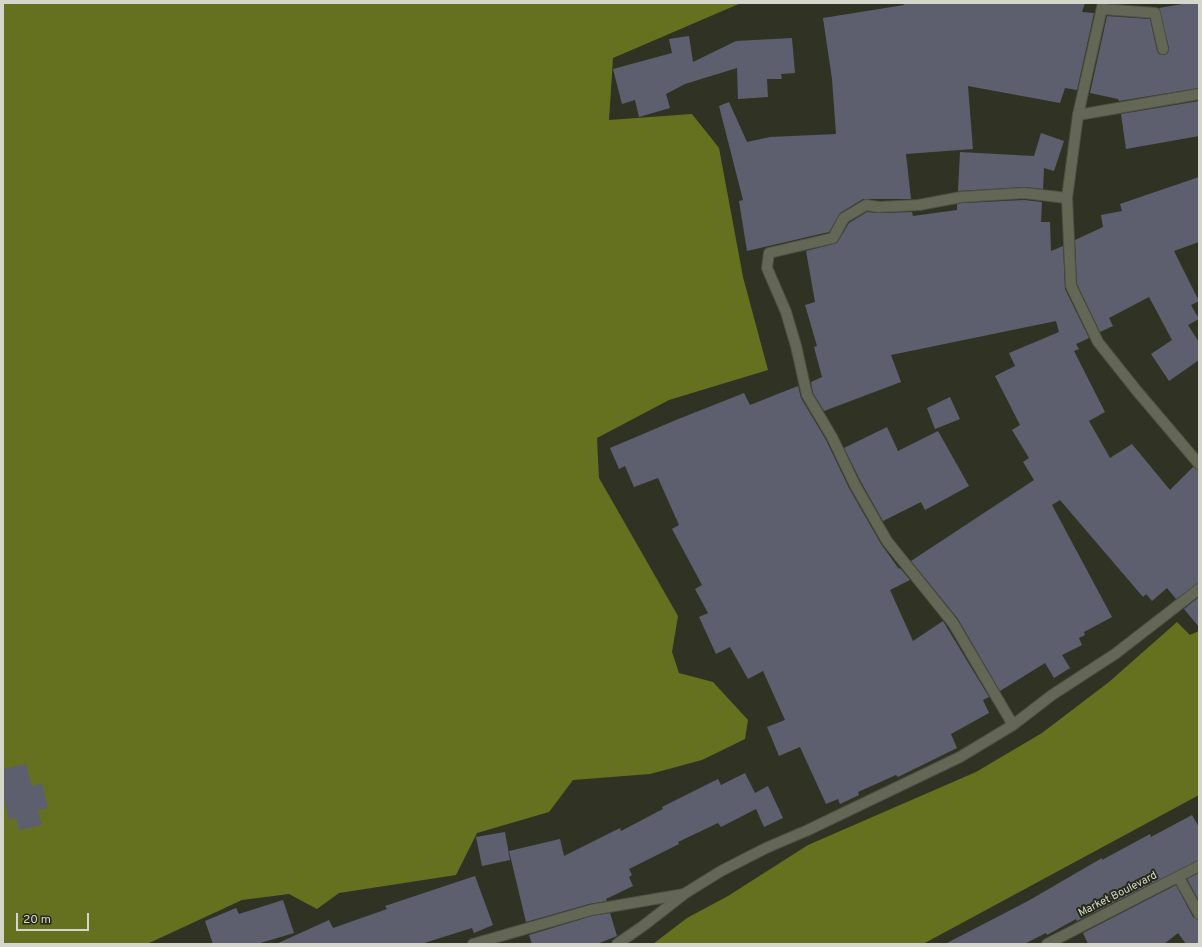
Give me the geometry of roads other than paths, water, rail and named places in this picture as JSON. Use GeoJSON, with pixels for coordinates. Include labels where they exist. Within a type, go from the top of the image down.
{"type":"FeatureCollection","features":[{"type":"Feature","properties":{"kind":"street"},"geometry":{"type":"LineString","coordinates":[[1163,49],[1155,13],[1102,6],[1078,115],[1067,198],[1071,286],[1098,342],[1137,391],[1199,464]]}},
{"type":"Feature","properties":{"kind":"street"},"geometry":{"type":"LineString","coordinates":[[1078,115],[1199,94]]}},
{"type":"Feature","properties":{"kind":"street"},"geometry":{"type":"LineString","coordinates":[[1013,726],[953,623],[887,541],[855,485],[832,437],[807,395],[796,346],[786,312],[767,268],[769,253],[833,238],[844,218],[866,205],[879,207],[919,205],[961,197],[1024,194],[1067,198]]}},
{"type":"Feature","properties":{"kind":"street"},"geometry":{"type":"LineString","coordinates":[[617,944],[684,894],[721,871],[766,848],[808,830],[960,757],[1013,726],[1052,695],[1115,654],[1199,589]]}},
{"type":"Feature","properties":{"kind":"street","name":"Market Boulevard"},"geometry":{"type":"LineString","coordinates":[[1047,944],[1179,878],[1199,866]]}},
{"type":"Feature","properties":{"kind":"street"},"geometry":{"type":"LineString","coordinates":[[1179,878],[1199,914]]}},
{"type":"Feature","properties":{"kind":"street"},"geometry":{"type":"LineString","coordinates":[[474,944],[591,910],[684,894]]}}]}
